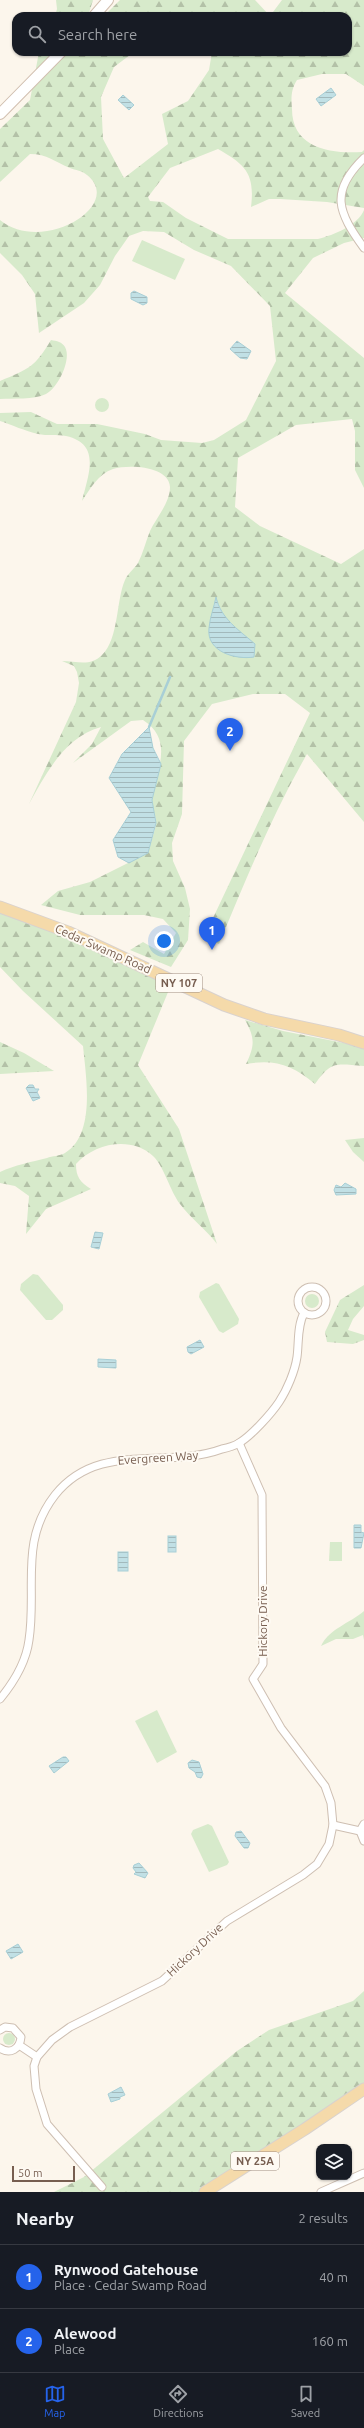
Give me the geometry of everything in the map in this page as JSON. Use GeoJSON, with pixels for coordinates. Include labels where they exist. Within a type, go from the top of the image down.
{"type":"FeatureCollection","features":[{"type":"Feature","properties":{"kind":"main road"},"geometry":{"type":"LineString","coordinates":[[98,12],[108,0]]}},
{"type":"Feature","properties":{"kind":"main road"},"geometry":{"type":"LineString","coordinates":[[0,114],[57,56]]}},
{"type":"Feature","properties":{"kind":"main road","name":"Cedar Swamp Road"},"geometry":{"type":"LineString","coordinates":[[0,907],[68,932],[224,1004],[264,1018],[364,1043]]}},
{"type":"Feature","properties":{"kind":"main road","name":"NY 25A"},"geometry":{"type":"LineString","coordinates":[[205,2192],[305,2129],[364,2089]]}},
{"type":"Feature","properties":{"kind":"street"},"geometry":{"type":"LineString","coordinates":[[364,158],[351,171],[342,185],[339,202],[344,219],[364,248]]}},
{"type":"Feature","properties":{"kind":"street","name":"Evergreen Way"},"geometry":{"type":"LineString","coordinates":[[0,1699],[14,1682],[24,1660],[29,1640],[33,1538],[39,1520],[57,1493],[84,1471],[108,1461],[192,1457],[239,1443],[268,1416],[285,1391],[296,1363],[300,1323],[304,1313]]}},
{"type":"Feature","properties":{"kind":"street","name":"Hickory Drive"},"geometry":{"type":"LineString","coordinates":[[37,2056],[52,2040],[70,2027],[162,1981],[227,1921],[303,1875],[317,1864],[329,1844],[332,1825],[331,1803],[325,1786],[281,1728],[253,1679],[263,1664],[262,1495],[239,1443]]}},
{"type":"Feature","properties":{"kind":"street"},"geometry":{"type":"LineString","coordinates":[[360,1831],[364,1824]]}},
{"type":"Feature","properties":{"kind":"street"},"geometry":{"type":"LineString","coordinates":[[332,1825],[360,1831]]}},
{"type":"Feature","properties":{"kind":"street"},"geometry":{"type":"LineString","coordinates":[[360,1831],[364,1841]]}},
{"type":"Feature","properties":{"kind":"street"},"geometry":{"type":"LineString","coordinates":[[0,2030],[9,2027],[17,2030],[21,2037],[19,2045],[9,2052],[0,2048]]}},
{"type":"Feature","properties":{"kind":"street"},"geometry":{"type":"LineString","coordinates":[[19,2045],[37,2056],[34,2066],[36,2089],[47,2124],[103,2190],[109,2192]]}},
{"type":"Feature","properties":{"kind":"street"},"geometry":{"type":"LineString","coordinates":[[320,2192],[364,2173]]}},
{"type":"Feature","properties":{"kind":"green space"},"geometry":{"type":"Polygon","coordinates":[[[56,0],[93,0],[89,12],[56,12],[56,0]]]}},
{"type":"Feature","properties":{"kind":"green space"},"geometry":{"type":"Polygon","coordinates":[[[120,0],[255,0],[266,12],[108,12],[120,0]]]}},
{"type":"Feature","properties":{"kind":"green space"},"geometry":{"type":"Polygon","coordinates":[[[282,0],[364,0],[364,86],[346,74],[322,74],[297,80],[292,94],[292,109],[294,122],[298,132],[315,146],[338,152],[362,152],[364,150],[364,208],[327,202],[280,199],[269,199],[251,207],[252,196],[250,178],[236,160],[218,149],[170,168],[148,197],[150,201],[163,202],[186,218],[228,239],[318,239],[345,229],[357,220],[364,210],[364,238],[344,243],[313,258],[285,293],[364,358],[364,488],[355,470],[355,431],[352,419],[296,425],[238,458],[235,507],[260,526],[341,564],[364,549],[364,822],[307,754],[282,800],[249,871],[219,944],[204,937],[310,713],[285,694],[253,694],[212,704],[184,741],[182,814],[172,843],[173,861],[185,888],[190,909],[188,940],[171,967],[130,950],[143,942],[164,954],[176,933],[163,919],[144,915],[80,915],[41,905],[58,891],[90,882],[148,853],[156,823],[152,798],[161,756],[161,746],[158,737],[152,728],[143,720],[131,721],[73,763],[92,744],[101,727],[88,732],[77,739],[58,758],[42,780],[29,804],[76,702],[79,683],[77,672],[74,666],[62,661],[93,661],[102,655],[108,648],[112,639],[122,588],[128,575],[138,563],[150,531],[168,499],[170,487],[168,480],[156,471],[147,468],[120,467],[103,474],[91,487],[82,501],[90,462],[85,446],[77,440],[66,436],[45,435],[23,430],[0,421],[0,413],[31,412],[57,424],[97,424],[145,434],[161,440],[202,443],[214,440],[246,420],[276,361],[270,306],[231,266],[194,250],[164,232],[143,231],[129,236],[115,256],[100,285],[84,303],[39,333],[35,294],[22,275],[0,253],[0,220],[18,229],[37,232],[56,229],[74,222],[88,212],[95,200],[96,187],[83,172],[36,154],[30,154],[0,182],[0,129],[30,100],[38,56],[129,56],[114,67],[101,97],[103,139],[124,178],[168,144],[162,114],[188,101],[209,70],[211,56],[352,56],[352,12],[273,12],[282,0]]]}},
{"type":"Feature","properties":{"kind":"green space"},"geometry":{"type":"Polygon","coordinates":[[[142,240],[185,259],[175,280],[132,261],[142,240]]]}},
{"type":"Feature","properties":{"kind":"green space"},"geometry":{"type":"Polygon","coordinates":[[[51,340],[57,341],[65,347],[67,359],[63,373],[51,391],[41,396],[29,398],[0,399],[0,381],[25,370],[35,362],[51,340]]]}},
{"type":"Feature","properties":{"kind":"green space"},"geometry":{"type":"Polygon","coordinates":[[[102,398],[107,400],[109,405],[107,410],[102,412],[97,410],[95,405],[97,400],[102,398]]]}},
{"type":"Feature","properties":{"kind":"green space"},"geometry":{"type":"Polygon","coordinates":[[[0,907],[173,980],[138,1065],[179,1129],[217,1244],[188,1214],[176,1199],[157,1160],[144,1150],[124,1144],[103,1147],[93,1151],[76,1164],[79,1179],[91,1189],[46,1209],[26,1234],[29,1196],[15,1186],[0,1183],[0,1172],[63,1154],[75,1144],[81,1133],[85,1119],[87,1104],[86,1073],[83,1046],[23,991],[0,967],[0,907]]]}},
{"type":"Feature","properties":{"kind":"green space"},"geometry":{"type":"Polygon","coordinates":[[[245,1020],[283,1031],[364,1047],[364,1066],[341,1064],[335,1065],[326,1071],[315,1084],[299,1072],[283,1065],[266,1062],[246,1064],[253,1042],[251,1032],[245,1020]]]}},
{"type":"Feature","properties":{"kind":"green space"},"geometry":{"type":"Polygon","coordinates":[[[0,1042],[24,1053],[54,1071],[0,1074],[0,1042]]]}},
{"type":"Feature","properties":{"kind":"green space"},"geometry":{"type":"Polygon","coordinates":[[[364,1138],[364,1162],[353,1152],[345,1140],[364,1138]]]}},
{"type":"Feature","properties":{"kind":"green space"},"geometry":{"type":"Polygon","coordinates":[[[33,1274],[38,1275],[63,1305],[63,1310],[52,1320],[46,1320],[20,1290],[21,1284],[33,1274]]]}},
{"type":"Feature","properties":{"kind":"green space"},"geometry":{"type":"Polygon","coordinates":[[[216,1283],[219,1284],[239,1319],[238,1324],[223,1333],[219,1331],[199,1297],[200,1292],[216,1283]]]}},
{"type":"Feature","properties":{"kind":"green space"},"geometry":{"type":"Polygon","coordinates":[[[364,1285],[364,1306],[353,1319],[348,1330],[364,1335],[364,1340],[353,1344],[327,1342],[325,1332],[340,1300],[364,1285]]]}},
{"type":"Feature","properties":{"kind":"green space"},"geometry":{"type":"Polygon","coordinates":[[[312,1294],[317,1296],[319,1301],[317,1306],[312,1308],[307,1306],[305,1301],[307,1296],[312,1294]]]}},
{"type":"Feature","properties":{"kind":"green space"},"geometry":{"type":"Polygon","coordinates":[[[330,1542],[342,1542],[342,1561],[329,1561],[330,1542]]]}},
{"type":"Feature","properties":{"kind":"green space"},"geometry":{"type":"Polygon","coordinates":[[[364,1611],[364,1640],[363,1635],[353,1639],[336,1639],[321,1646],[329,1635],[364,1611]]]}},
{"type":"Feature","properties":{"kind":"green space"},"geometry":{"type":"Polygon","coordinates":[[[157,1710],[177,1752],[157,1763],[135,1721],[157,1710]]]}},
{"type":"Feature","properties":{"kind":"green space"},"geometry":{"type":"Polygon","coordinates":[[[208,1824],[212,1826],[229,1862],[227,1865],[209,1872],[191,1834],[193,1830],[208,1824]]]}},
{"type":"Feature","properties":{"kind":"green space"},"geometry":{"type":"Polygon","coordinates":[[[364,1991],[364,2089],[205,2192],[54,2192],[84,2177],[237,2051],[269,2030],[353,2001],[364,1991]]]}},
{"type":"Feature","properties":{"kind":"green space"},"geometry":{"type":"Polygon","coordinates":[[[11,2033],[14,2034],[14,2044],[7,2045],[4,2044],[3,2037],[4,2034],[11,2033]]]}},
{"type":"Feature","properties":{"kind":"water"},"geometry":{"type":"Polygon","coordinates":[[[331,88],[336,95],[321,106],[316,99],[331,88]]]}},
{"type":"Feature","properties":{"kind":"water"},"geometry":{"type":"Polygon","coordinates":[[[123,95],[134,105],[129,110],[118,100],[123,95]]]}},
{"type":"Feature","properties":{"kind":"water"},"geometry":{"type":"Polygon","coordinates":[[[134,291],[147,297],[147,303],[143,305],[131,299],[131,293],[134,291]]]}},
{"type":"Feature","properties":{"kind":"water"},"geometry":{"type":"Polygon","coordinates":[[[237,341],[251,351],[247,359],[240,358],[230,349],[237,341]]]}},
{"type":"Feature","properties":{"kind":"water"},"geometry":{"type":"Polygon","coordinates":[[[216,597],[218,605],[226,618],[255,644],[254,657],[239,657],[224,653],[217,649],[212,643],[209,636],[209,628],[216,597]]]}},
{"type":"Feature","properties":{"kind":"water"},"geometry":{"type":"Polygon","coordinates":[[[149,727],[153,748],[161,764],[152,800],[156,823],[148,853],[129,863],[118,857],[113,840],[131,812],[109,778],[122,754],[149,727]]]}},
{"type":"Feature","properties":{"kind":"water"},"geometry":{"type":"Polygon","coordinates":[[[29,1085],[33,1085],[35,1089],[39,1089],[37,1092],[40,1098],[33,1101],[26,1088],[29,1085]]]}},
{"type":"Feature","properties":{"kind":"water"},"geometry":{"type":"Polygon","coordinates":[[[345,1183],[356,1189],[356,1194],[336,1195],[334,1190],[336,1185],[341,1187],[345,1183]]]}},
{"type":"Feature","properties":{"kind":"water"},"geometry":{"type":"Polygon","coordinates":[[[95,1232],[103,1233],[99,1249],[91,1247],[95,1232]]]}},
{"type":"Feature","properties":{"kind":"water"},"geometry":{"type":"Polygon","coordinates":[[[200,1340],[204,1347],[191,1354],[188,1352],[187,1347],[200,1340]]]}},
{"type":"Feature","properties":{"kind":"water"},"geometry":{"type":"Polygon","coordinates":[[[98,1359],[116,1360],[116,1368],[98,1367],[98,1359]]]}},
{"type":"Feature","properties":{"kind":"water"},"geometry":{"type":"Polygon","coordinates":[[[354,1525],[361,1525],[361,1532],[364,1533],[361,1548],[354,1548],[354,1525]]]}},
{"type":"Feature","properties":{"kind":"water"},"geometry":{"type":"Polygon","coordinates":[[[168,1536],[176,1536],[176,1552],[168,1552],[168,1536]]]}},
{"type":"Feature","properties":{"kind":"water"},"geometry":{"type":"Polygon","coordinates":[[[118,1552],[128,1552],[128,1571],[118,1571],[118,1552]]]}},
{"type":"Feature","properties":{"kind":"water"},"geometry":{"type":"Polygon","coordinates":[[[63,1757],[66,1757],[69,1761],[54,1773],[49,1766],[63,1757]]]}},
{"type":"Feature","properties":{"kind":"water"},"geometry":{"type":"Polygon","coordinates":[[[192,1760],[199,1762],[203,1774],[201,1778],[197,1777],[195,1772],[189,1768],[188,1763],[192,1760]]]}},
{"type":"Feature","properties":{"kind":"water"},"geometry":{"type":"Polygon","coordinates":[[[241,1831],[250,1843],[248,1848],[244,1848],[235,1836],[236,1832],[241,1831]]]}},
{"type":"Feature","properties":{"kind":"water"},"geometry":{"type":"Polygon","coordinates":[[[139,1863],[148,1873],[145,1878],[134,1874],[136,1872],[133,1868],[134,1865],[139,1863]]]}},
{"type":"Feature","properties":{"kind":"water"},"geometry":{"type":"Polygon","coordinates":[[[18,1944],[23,1952],[11,1959],[6,1951],[18,1944]]]}},
{"type":"Feature","properties":{"kind":"water"},"geometry":{"type":"Polygon","coordinates":[[[121,2087],[125,2095],[120,2097],[120,2099],[111,2102],[108,2094],[121,2087]]]}},
{"type":"Feature","properties":{"kind":"waterway"},"geometry":{"type":"LineString","coordinates":[[149,727],[170,677]]}},
{"type":"Feature","properties":{"kind":"place","name":"Alewood"},"geometry":{"type":"Point","coordinates":[230,751]}},
{"type":"Feature","properties":{"kind":"place","name":"Rynwood Gatehouse"},"geometry":{"type":"Point","coordinates":[212,950]}}]}
